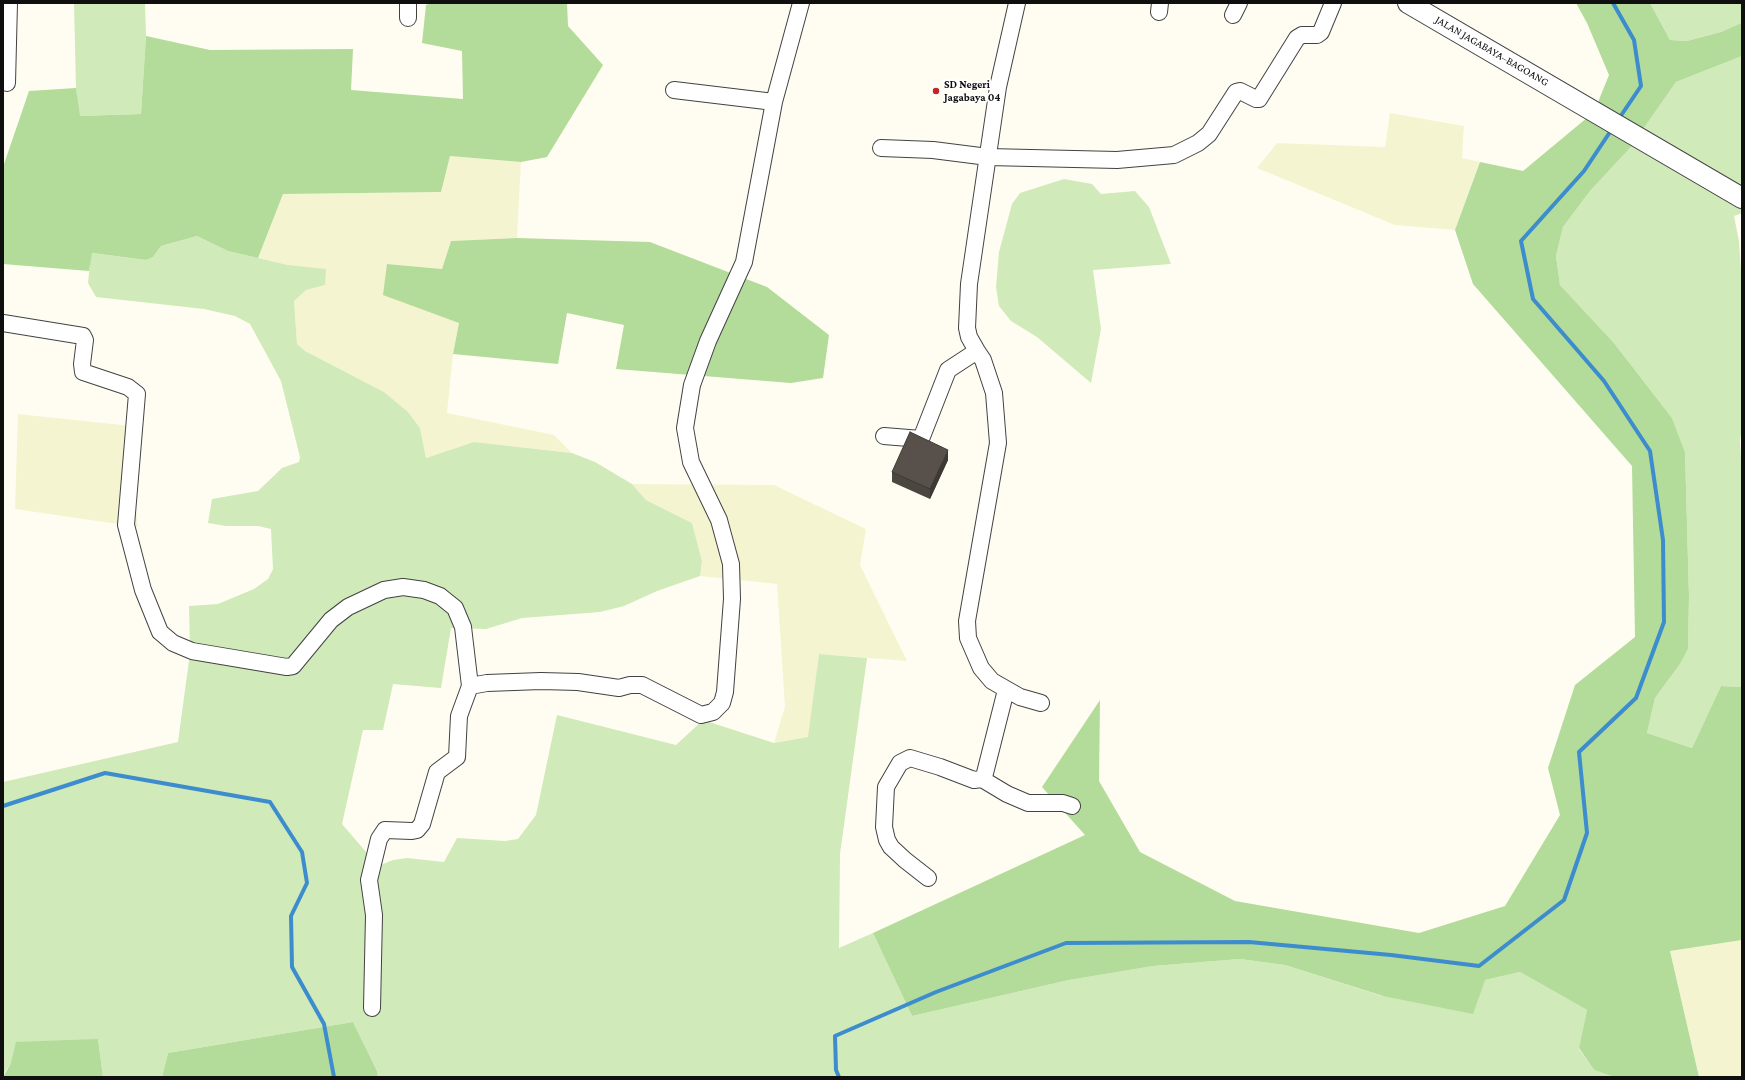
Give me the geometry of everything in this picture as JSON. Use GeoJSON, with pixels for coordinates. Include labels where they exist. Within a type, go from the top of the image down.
{"type":"FeatureCollection","features":[{"type":"Feature","properties":{"kind":"street"},"geometry":{"type":"LineString","coordinates":[[7,83],[9,3]]}},
{"type":"Feature","properties":{"kind":"street"},"geometry":{"type":"LineString","coordinates":[[470,686],[487,683],[541,681],[578,682],[619,688],[642,684],[701,715],[713,712],[722,703],[725,692],[732,599],[731,564],[719,520],[690,462],[685,428],[692,385],[708,341],[744,262],[774,102],[801,3]]}},
{"type":"Feature","properties":{"kind":"street"},"geometry":{"type":"LineString","coordinates":[[1017,3],[998,87],[969,284],[967,328],[969,337],[983,360],[994,393],[998,443],[966,620],[968,638],[981,668],[992,681],[1020,697],[1041,703]]}},
{"type":"Feature","properties":{"kind":"street"},"geometry":{"type":"LineString","coordinates":[[880,148],[933,150],[988,157],[1117,160],[1174,155],[1198,143],[1209,134],[1236,92],[1240,91],[1259,99],[1297,38],[1302,35],[1317,35],[1321,32],[1333,3]]}},
{"type":"Feature","properties":{"kind":"street","name":"JALAN JAGABAYA–BAGOANG"},"geometry":{"type":"LineString","coordinates":[[1414,4],[1742,198]]}},
{"type":"Feature","properties":{"kind":"street"},"geometry":{"type":"LineString","coordinates":[[674,90],[774,102]]}},
{"type":"Feature","properties":{"kind":"street"},"geometry":{"type":"LineString","coordinates":[[3,323],[83,336],[85,340],[82,364],[83,372],[128,387],[137,394],[126,525],[145,597],[160,632],[173,643],[192,651],[287,667],[293,666],[331,620],[348,607],[384,590],[403,587],[424,590],[440,596],[455,608],[463,627],[470,686],[459,716],[457,757],[437,772],[422,824],[417,830],[385,830],[379,839],[369,880],[374,915],[372,1008]]}},
{"type":"Feature","properties":{"kind":"street"},"geometry":{"type":"LineString","coordinates":[[884,436],[921,440],[948,370],[977,351]]}},
{"type":"Feature","properties":{"kind":"street"},"geometry":{"type":"LineString","coordinates":[[982,779],[984,777],[1006,690]]}},
{"type":"Feature","properties":{"kind":"street"},"geometry":{"type":"LineString","coordinates":[[928,878],[891,847],[887,840],[884,827],[886,787],[900,763],[910,758],[940,766],[974,780],[982,779],[1007,794],[1028,802],[1063,803],[1072,806]]}},
{"type":"Feature","properties":{"kind":"green space"},"geometry":{"type":"Polygon","coordinates":[[[74,3],[145,3],[146,36],[141,114],[79,116],[76,88],[74,3]]]}},
{"type":"Feature","properties":{"kind":"green space"},"geometry":{"type":"Polygon","coordinates":[[[431,3],[567,3],[568,26],[603,65],[547,157],[521,162],[450,156],[441,192],[283,194],[258,258],[228,251],[197,236],[161,246],[153,257],[146,260],[92,253],[89,271],[3,264],[3,167],[29,91],[76,88],[80,116],[141,114],[146,36],[210,50],[353,49],[351,90],[463,99],[462,51],[422,43],[426,5],[431,3]]]}},
{"type":"Feature","properties":{"kind":"green space"},"geometry":{"type":"Polygon","coordinates":[[[1576,3],[1650,3],[1670,40],[1687,41],[1721,32],[1741,23],[1742,26],[1742,56],[1676,82],[1630,148],[1590,191],[1563,227],[1556,256],[1560,285],[1614,343],[1672,418],[1685,452],[1689,597],[1688,649],[1680,664],[1655,698],[1647,733],[1692,748],[1721,686],[1742,687],[1742,940],[1670,951],[1699,1077],[1614,1077],[1594,1070],[1579,1048],[1587,1010],[1520,972],[1485,980],[1473,1014],[1383,996],[1285,965],[1240,959],[1153,966],[1069,980],[912,1016],[873,933],[1085,835],[1042,787],[1100,700],[1099,781],[1140,852],[1235,901],[1419,933],[1505,906],[1560,815],[1548,768],[1575,685],[1635,637],[1632,466],[1473,284],[1455,230],[1480,162],[1523,171],[1594,112],[1609,75],[1587,23],[1576,3]]]}},
{"type":"Feature","properties":{"kind":"green space"},"geometry":{"type":"Polygon","coordinates":[[[1650,3],[1742,3],[1742,19],[1741,23],[1721,32],[1687,41],[1670,40],[1650,3]]]}},
{"type":"Feature","properties":{"kind":"green space"},"geometry":{"type":"Polygon","coordinates":[[[1742,56],[1742,213],[1734,216],[1739,241],[1742,287],[1742,428],[1740,441],[1742,477],[1742,687],[1721,686],[1692,748],[1647,733],[1655,698],[1680,664],[1688,649],[1689,597],[1685,452],[1672,418],[1614,343],[1560,285],[1556,256],[1563,227],[1590,191],[1630,148],[1676,82],[1742,56]]]}},
{"type":"Feature","properties":{"kind":"green space"},"geometry":{"type":"Polygon","coordinates":[[[1390,113],[1464,126],[1462,158],[1480,162],[1455,230],[1395,225],[1257,168],[1277,143],[1385,147],[1390,113]]]}},
{"type":"Feature","properties":{"kind":"green space"},"geometry":{"type":"Polygon","coordinates":[[[450,156],[521,162],[517,238],[451,241],[442,269],[387,264],[459,323],[453,354],[447,413],[554,435],[572,453],[474,442],[426,458],[420,428],[408,412],[384,392],[305,351],[297,344],[294,301],[305,290],[325,285],[288,265],[258,258],[283,194],[441,192],[450,156]]]}},
{"type":"Feature","properties":{"kind":"green space"},"geometry":{"type":"Polygon","coordinates":[[[1064,179],[1092,184],[1101,194],[1135,191],[1149,207],[1171,264],[1093,270],[1101,329],[1091,383],[1037,337],[1011,321],[999,306],[996,287],[999,252],[1012,204],[1020,193],[1064,179]]]}},
{"type":"Feature","properties":{"kind":"green space"},"geometry":{"type":"Polygon","coordinates":[[[197,236],[228,251],[288,265],[326,269],[325,285],[306,290],[294,301],[297,344],[305,351],[384,392],[408,412],[420,428],[426,458],[474,442],[572,453],[595,462],[632,484],[646,500],[692,523],[702,561],[700,576],[657,591],[624,606],[600,612],[522,618],[486,629],[451,628],[441,688],[393,684],[383,730],[363,730],[342,824],[378,866],[393,860],[407,858],[444,862],[457,838],[505,841],[518,839],[536,815],[557,715],[676,745],[703,720],[774,743],[808,737],[819,654],[867,658],[840,854],[839,948],[873,933],[912,1016],[1069,980],[1153,966],[1240,959],[1285,965],[1382,996],[1485,980],[1520,972],[1587,1010],[1579,1049],[1594,1070],[1614,1077],[378,1077],[377,1071],[353,1022],[168,1053],[162,1077],[103,1077],[98,1039],[11,1063],[3,1075],[3,782],[178,742],[190,653],[189,606],[218,604],[254,589],[268,579],[273,569],[271,529],[258,526],[226,526],[208,523],[212,499],[258,491],[282,468],[299,462],[300,457],[281,381],[250,324],[235,316],[204,309],[96,297],[88,283],[91,253],[146,260],[153,257],[161,246],[197,236]]]}},
{"type":"Feature","properties":{"kind":"green space"},"geometry":{"type":"Polygon","coordinates":[[[517,238],[650,242],[767,287],[829,335],[823,378],[791,383],[616,369],[624,325],[567,313],[558,364],[453,354],[459,323],[383,295],[387,264],[442,269],[451,241],[517,238]]]}},
{"type":"Feature","properties":{"kind":"green space"},"geometry":{"type":"Polygon","coordinates":[[[18,414],[141,427],[134,495],[138,527],[15,509],[18,414]]]}},
{"type":"Feature","properties":{"kind":"green space"},"geometry":{"type":"Polygon","coordinates":[[[632,484],[774,485],[866,529],[860,565],[907,661],[819,654],[809,737],[774,743],[785,707],[777,584],[700,576],[702,561],[692,523],[646,500],[632,484]]]}},
{"type":"Feature","properties":{"kind":"green space"},"geometry":{"type":"Polygon","coordinates":[[[1742,940],[1742,1077],[1699,1077],[1670,951],[1742,940]]]}},
{"type":"Feature","properties":{"kind":"green space"},"geometry":{"type":"Polygon","coordinates":[[[353,1022],[377,1071],[378,1077],[162,1077],[168,1053],[353,1022]]]}},
{"type":"Feature","properties":{"kind":"green space"},"geometry":{"type":"Polygon","coordinates":[[[98,1039],[103,1077],[3,1077],[11,1063],[16,1042],[98,1039]]]}},
{"type":"Feature","properties":{"kind":"building"},"geometry":{"type":"Polygon","coordinates":[[[910,432],[948,450],[930,489],[892,472],[910,432]]]}},
{"type":"Feature","properties":{"kind":"waterway"},"geometry":{"type":"LineString","coordinates":[[1613,3],[1634,40],[1641,86],[1618,120]]}},
{"type":"Feature","properties":{"kind":"waterway"},"geometry":{"type":"LineString","coordinates":[[839,1077],[836,1070],[835,1036],[936,992],[1066,943],[1249,942],[1391,955],[1479,966],[1564,900],[1587,833],[1579,752],[1636,698],[1664,622],[1663,540],[1650,451],[1604,381],[1533,299],[1521,241],[1584,171],[1612,129]]}},
{"type":"Feature","properties":{"kind":"waterway"},"geometry":{"type":"LineString","coordinates":[[3,806],[105,773],[270,802],[302,852],[307,883],[291,916],[292,967],[324,1024],[334,1077]]}},
{"type":"Feature","properties":{"kind":"place","name":"SD Negeri Jagabaya 04"},"geometry":{"type":"Point","coordinates":[936,91]}}]}
